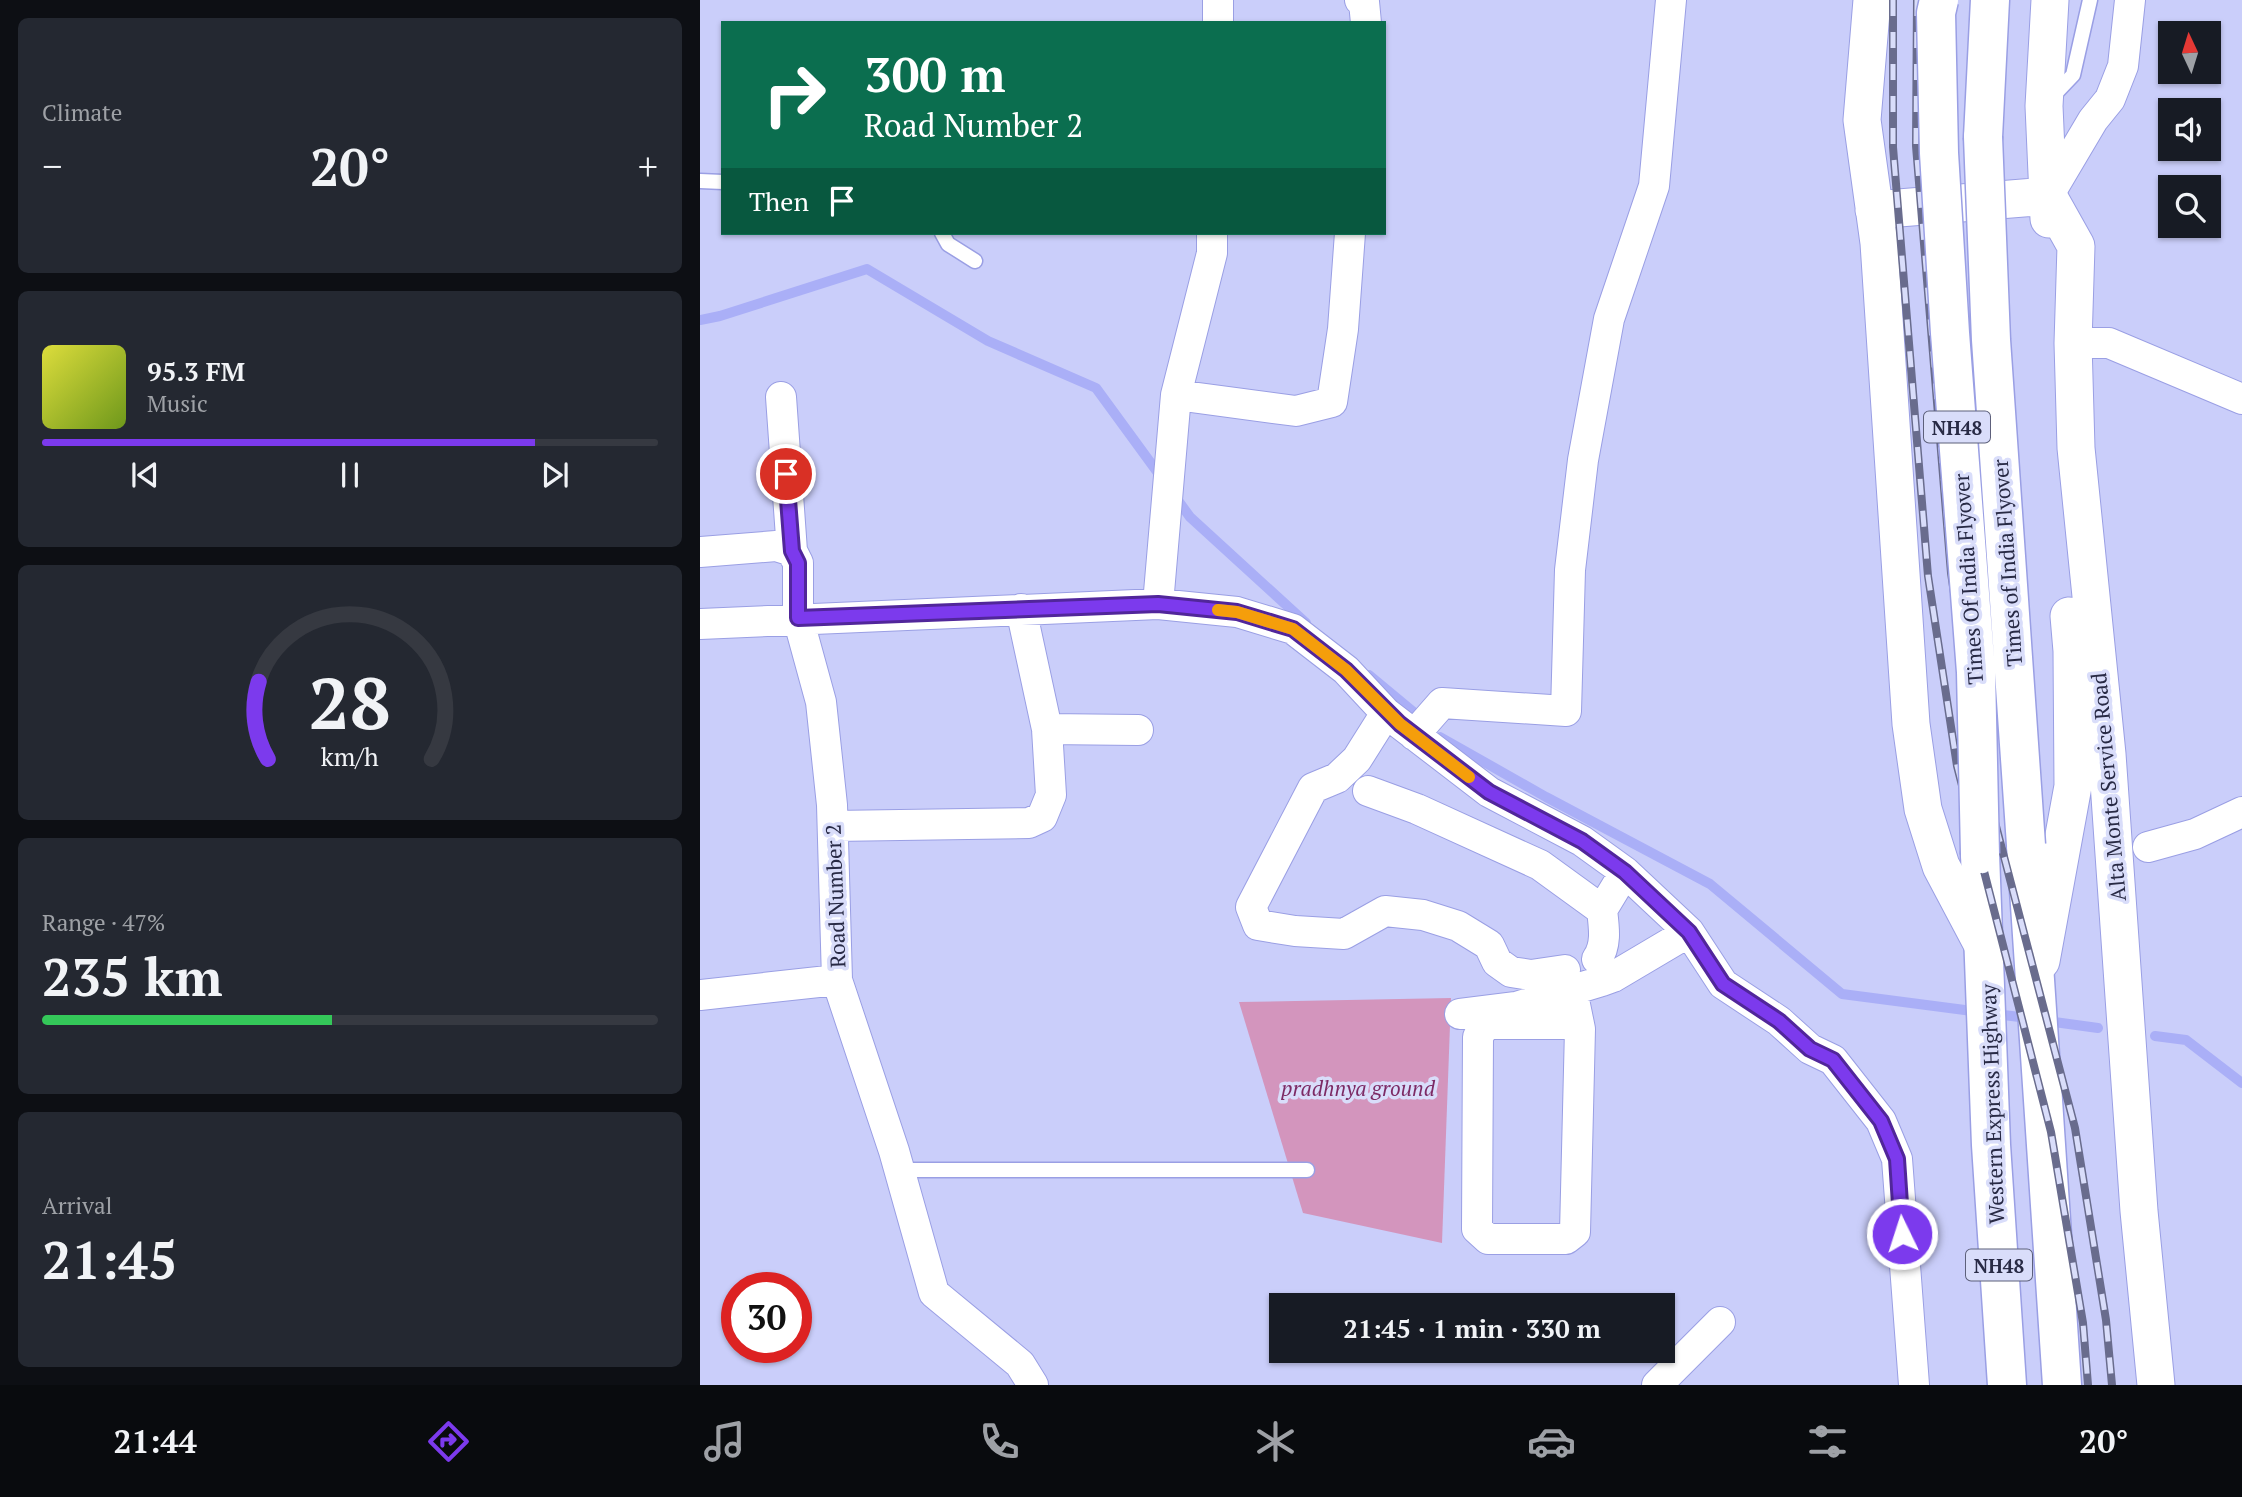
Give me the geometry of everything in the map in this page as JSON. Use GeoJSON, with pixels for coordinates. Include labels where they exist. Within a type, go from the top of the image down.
{"type":"FeatureCollection","features":[{"type":"Feature","properties":{"kind":"highway","name":"Times Of India Flyover"},"geometry":{"type":"LineString","coordinates":[[1939,0],[1936,13],[1939,153],[1976,672],[1985,949]]}},
{"type":"Feature","properties":{"kind":"highway","name":"Times of India Flyover"},"geometry":{"type":"LineString","coordinates":[[1990,0],[1983,136],[1991,340],[2036,989]]}},
{"type":"Feature","properties":{"kind":"highway","name":"Western Express Highway"},"geometry":{"type":"LineString","coordinates":[[1985,949],[1992,1145],[2007,1385]]}},
{"type":"Feature","properties":{"kind":"highway","name":"NH48"},"geometry":{"type":"LineString","coordinates":[[2036,989],[2062,1385]]}},
{"type":"Feature","properties":{"kind":"street"},"geometry":{"type":"LineString","coordinates":[[1218,0],[1218,21]]}},
{"type":"Feature","properties":{"kind":"street"},"geometry":{"type":"LineString","coordinates":[[1360,0],[1364,2],[1366,21]]}},
{"type":"Feature","properties":{"kind":"street"},"geometry":{"type":"LineString","coordinates":[[1413,735],[1442,703],[1566,711],[1570,570],[1583,460],[1609,318],[1654,186],[1671,0]]}},
{"type":"Feature","properties":{"kind":"street"},"geometry":{"type":"LineString","coordinates":[[1872,0],[1861,120],[1880,257],[1911,724],[1923,809],[1941,866],[1985,949]]}},
{"type":"Feature","properties":{"kind":"street"},"geometry":{"type":"LineString","coordinates":[[2036,989],[2073,786],[2072,651],[2054,401],[2044,106],[2050,0]]}},
{"type":"Feature","properties":{"kind":"street"},"geometry":{"type":"LineString","coordinates":[[2049,196],[2093,120],[2110,99],[2123,66],[2130,0]]}},
{"type":"Feature","properties":{"kind":"street"},"geometry":{"type":"LineString","coordinates":[[1874,210],[2049,196]]}},
{"type":"Feature","properties":{"kind":"street","name":"Alta Monte Service Road"},"geometry":{"type":"LineString","coordinates":[[2049,196],[2076,246],[2073,343],[2076,448],[2107,754],[2139,1211],[2156,1385]]}},
{"type":"Feature","properties":{"kind":"street"},"geometry":{"type":"LineString","coordinates":[[1158,604],[1175,395],[1212,253],[1212,235]]}},
{"type":"Feature","properties":{"kind":"street"},"geometry":{"type":"LineString","coordinates":[[1175,395],[1296,411],[1332,402],[1343,329],[1350,235]]}},
{"type":"Feature","properties":{"kind":"street"},"geometry":{"type":"LineString","coordinates":[[2073,343],[2109,343],[2242,399]]}},
{"type":"Feature","properties":{"kind":"street","name":"Road Number 2"},"geometry":{"type":"LineString","coordinates":[[781,397],[792,551],[798,563],[798,618],[821,702],[832,826],[837,980],[900,1170],[934,1293],[1020,1364],[1033,1385]]}},
{"type":"Feature","properties":{"kind":"street"},"geometry":{"type":"LineString","coordinates":[[700,552],[776,546],[792,551]]}},
{"type":"Feature","properties":{"kind":"street"},"geometry":{"type":"LineString","coordinates":[[700,624],[1158,604],[1237,612],[1293,629],[1346,670],[1386,713],[1489,792],[1582,841],[1625,872],[1689,932],[1723,984],[1779,1021],[1810,1049],[1833,1060],[1881,1121],[1897,1159],[1914,1385]]}},
{"type":"Feature","properties":{"kind":"street"},"geometry":{"type":"LineString","coordinates":[[832,826],[1029,823],[1042,817],[1051,796],[1047,729],[1021,609]]}},
{"type":"Feature","properties":{"kind":"street"},"geometry":{"type":"LineString","coordinates":[[1386,713],[1357,759],[1337,778],[1312,788],[1251,907],[1258,925],[1295,931],[1344,934],[1385,911],[1423,915],[1458,926],[1489,945],[1497,962],[1511,972],[1569,980],[1612,977],[1689,932]]}},
{"type":"Feature","properties":{"kind":"street"},"geometry":{"type":"LineString","coordinates":[[1047,729],[1138,730]]}},
{"type":"Feature","properties":{"kind":"street"},"geometry":{"type":"LineString","coordinates":[[1368,791],[1417,809],[1539,865],[1602,910]]}},
{"type":"Feature","properties":{"kind":"street"},"geometry":{"type":"LineString","coordinates":[[1472,835],[1489,792]]}},
{"type":"Feature","properties":{"kind":"street"},"geometry":{"type":"LineString","coordinates":[[2148,846],[2195,834],[2242,812]]}},
{"type":"Feature","properties":{"kind":"street"},"geometry":{"type":"LineString","coordinates":[[1597,959],[1603,951],[1602,910],[1625,872]]}},
{"type":"Feature","properties":{"kind":"street"},"geometry":{"type":"LineString","coordinates":[[700,995],[837,980]]}},
{"type":"Feature","properties":{"kind":"street"},"geometry":{"type":"LineString","coordinates":[[1460,1014],[1516,1007],[1569,980]]}},
{"type":"Feature","properties":{"kind":"street"},"geometry":{"type":"LineString","coordinates":[[1569,980],[1579,1024],[1575,1232],[1566,1240],[1488,1239],[1477,1229],[1478,1037],[1485,1024],[1579,1024]]}},
{"type":"Feature","properties":{"kind":"street"},"geometry":{"type":"LineString","coordinates":[[1657,1385],[1720,1322]]}},
{"type":"Feature","properties":{"kind":"lane"},"geometry":{"type":"LineString","coordinates":[[2044,106],[2073,75],[2090,0]]}},
{"type":"Feature","properties":{"kind":"lane"},"geometry":{"type":"LineString","coordinates":[[700,181],[721,182]]}},
{"type":"Feature","properties":{"kind":"lane"},"geometry":{"type":"LineString","coordinates":[[943,235],[948,244],[975,261]]}},
{"type":"Feature","properties":{"kind":"lane"},"geometry":{"type":"LineString","coordinates":[[900,1170],[1307,1170]]}},
{"type":"Feature","properties":{"kind":"green space","name":"pradhnya ground"},"geometry":{"type":"Polygon","coordinates":[[[1451,998],[1442,1243],[1303,1213],[1239,1002],[1451,998]]]}},
{"type":"Feature","properties":{"kind":"waterway"},"geometry":{"type":"LineString","coordinates":[[700,320],[867,269],[988,341],[1096,388],[1161,477]]}},
{"type":"Feature","properties":{"kind":"waterway"},"geometry":{"type":"LineString","coordinates":[[1174,495],[1190,517],[1306,623]]}},
{"type":"Feature","properties":{"kind":"waterway"},"geometry":{"type":"LineString","coordinates":[[1369,675],[1422,719]]}},
{"type":"Feature","properties":{"kind":"waterway"},"geometry":{"type":"LineString","coordinates":[[1440,737],[1710,884],[1842,994],[1980,1012]]}},
{"type":"Feature","properties":{"kind":"waterway"},"geometry":{"type":"LineString","coordinates":[[1995,1014],[2028,1018]]}},
{"type":"Feature","properties":{"kind":"waterway"},"geometry":{"type":"LineString","coordinates":[[2047,1021],[2098,1028]]}},
{"type":"Feature","properties":{"kind":"waterway"},"geometry":{"type":"LineString","coordinates":[[2155,1036],[2186,1040],[2242,1083]]}},
{"type":"Feature","properties":{"kind":"railway"},"geometry":{"type":"LineString","coordinates":[[1893,0],[1893,147],[1928,576],[1957,766],[2051,1132],[2083,1323],[2088,1385]]}},
{"type":"Feature","properties":{"kind":"railway"},"geometry":{"type":"LineString","coordinates":[[1917,0],[1916,146],[1951,573],[1979,761],[2075,1128],[2106,1320],[2112,1385]]}},
{"type":"Feature","properties":{"kind":"slow traffic"},"geometry":{"type":"LineString","coordinates":[[1218,610],[1237,612],[1293,629],[1346,670],[1386,713],[1469,777]]}},
{"type":"Feature","properties":{"kind":"route"},"geometry":{"type":"LineString","coordinates":[[786,474],[792,551],[798,563],[798,618],[1158,604],[1237,612],[1293,629],[1346,670],[1386,713],[1489,792],[1582,841],[1625,872],[1689,932],[1723,984],[1779,1021],[1810,1049],[1833,1060],[1881,1121],[1897,1159],[1902,1234]]}}]}
